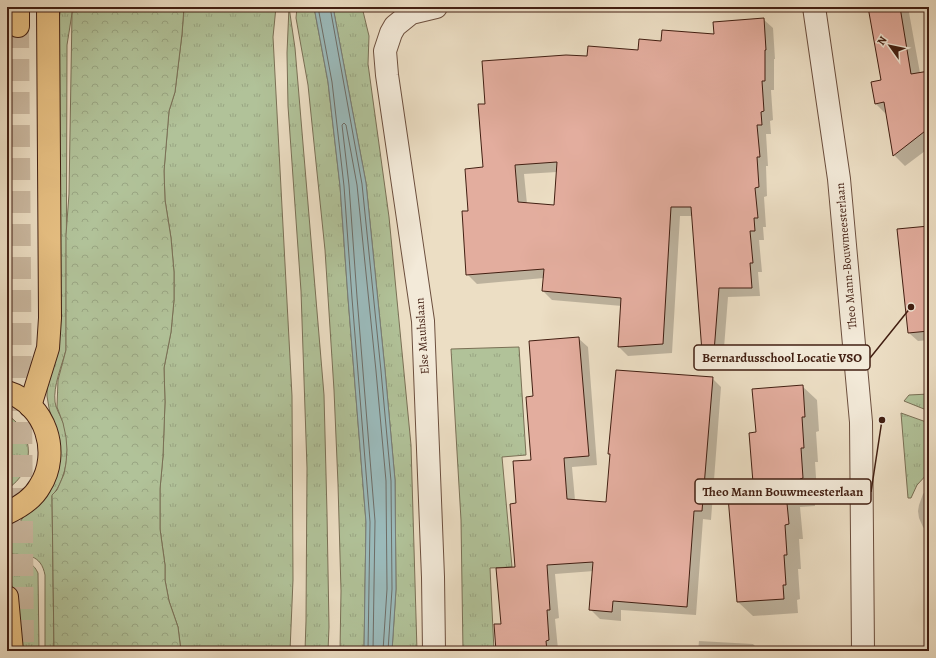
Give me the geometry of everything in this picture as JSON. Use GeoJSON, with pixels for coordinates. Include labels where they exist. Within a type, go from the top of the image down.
{"type":"FeatureCollection","features":[{"type":"Feature","properties":{"kind":"main road"},"geometry":{"type":"LineString","coordinates":[[30,406],[48,348],[50,318],[48,7]]}},
{"type":"Feature","properties":{"kind":"main road"},"geometry":{"type":"LineString","coordinates":[[7,392],[21,399],[30,406],[39,417],[46,430],[50,444],[50,459],[40,486],[31,498],[20,507],[7,513]]}},
{"type":"Feature","properties":{"kind":"main road"},"geometry":{"type":"LineString","coordinates":[[7,597],[12,651]]}},
{"type":"Feature","properties":{"kind":"street","name":"Else Mauhslaan"},"geometry":{"type":"LineString","coordinates":[[434,651],[433,577],[423,321],[387,75],[385,51],[395,26],[410,13],[436,7]]}},
{"type":"Feature","properties":{"kind":"street","name":"Theo Mann-Bouwmeesterlaan"},"geometry":{"type":"LineString","coordinates":[[814,7],[839,179],[861,422],[863,651]]}},
{"type":"Feature","properties":{"kind":"green space"},"geometry":{"type":"Polygon","coordinates":[[[61,7],[73,7],[67,45],[66,350],[55,389],[55,402],[63,422],[67,441],[67,451],[65,470],[62,480],[52,496],[54,651],[45,651],[45,575],[43,568],[37,559],[22,555],[10,554],[10,540],[24,516],[51,416],[47,396],[55,43],[61,7]]]}},
{"type":"Feature","properties":{"kind":"green space"},"geometry":{"type":"Polygon","coordinates":[[[73,7],[184,7],[175,92],[169,111],[164,171],[165,200],[171,238],[174,272],[174,300],[171,332],[164,368],[165,402],[160,489],[160,529],[165,565],[165,580],[169,601],[178,627],[181,651],[54,651],[52,495],[57,490],[64,474],[67,450],[63,423],[57,407],[58,380],[66,350],[66,235],[69,194],[73,7]]]}},
{"type":"Feature","properties":{"kind":"green space"},"geometry":{"type":"Polygon","coordinates":[[[184,7],[276,7],[273,37],[292,396],[293,580],[290,651],[181,651],[178,627],[169,601],[165,580],[165,565],[160,529],[160,489],[165,402],[164,368],[171,332],[174,300],[174,272],[171,238],[165,200],[164,171],[169,111],[175,92],[184,7]]]}},
{"type":"Feature","properties":{"kind":"green space"},"geometry":{"type":"Polygon","coordinates":[[[289,7],[295,48],[324,395],[329,627],[328,651],[305,651],[307,468],[301,291],[288,106],[287,53],[289,7]]]}},
{"type":"Feature","properties":{"kind":"green space"},"geometry":{"type":"Polygon","coordinates":[[[297,7],[314,7],[328,82],[340,186],[366,522],[364,651],[340,651],[341,591],[338,484],[334,390],[325,250],[308,85],[296,18],[297,7]]]}},
{"type":"Feature","properties":{"kind":"green space"},"geometry":{"type":"Polygon","coordinates":[[[333,7],[362,7],[369,36],[368,64],[389,217],[411,445],[417,651],[392,651],[396,589],[395,480],[385,370],[366,183],[333,7]]]}},
{"type":"Feature","properties":{"kind":"green space"},"geometry":{"type":"Polygon","coordinates":[[[519,347],[526,455],[502,457],[512,567],[490,568],[494,651],[463,651],[461,520],[451,349],[519,347]]]}},
{"type":"Feature","properties":{"kind":"green space"},"geometry":{"type":"Polygon","coordinates":[[[929,394],[929,411],[904,401],[909,395],[929,394]]]}},
{"type":"Feature","properties":{"kind":"green space"},"geometry":{"type":"Polygon","coordinates":[[[901,413],[929,423],[929,472],[917,485],[911,498],[908,498],[901,413]]]}},
{"type":"Feature","properties":{"kind":"green space"},"geometry":{"type":"Polygon","coordinates":[[[7,415],[16,422],[23,431],[27,441],[28,452],[27,463],[23,473],[16,482],[7,489],[7,415]]]}},
{"type":"Feature","properties":{"kind":"green space"},"geometry":{"type":"Polygon","coordinates":[[[27,562],[34,566],[38,573],[39,651],[17,651],[10,563],[27,562]]]}},
{"type":"Feature","properties":{"kind":"water"},"geometry":{"type":"Polygon","coordinates":[[[314,7],[333,7],[366,183],[395,480],[396,589],[392,651],[364,651],[366,522],[340,186],[328,82],[314,7]]]}},
{"type":"Feature","properties":{"kind":"building"},"geometry":{"type":"Polygon","coordinates":[[[868,7],[900,7],[911,74],[929,71],[929,128],[893,156],[884,102],[875,104],[871,82],[881,80],[868,7]]]}},
{"type":"Feature","properties":{"kind":"building"},"geometry":{"type":"Polygon","coordinates":[[[764,18],[766,50],[765,81],[762,81],[764,111],[761,112],[762,125],[757,125],[760,157],[757,157],[759,187],[755,188],[758,218],[754,218],[755,231],[750,231],[753,263],[750,263],[752,288],[719,288],[714,352],[702,352],[691,207],[671,207],[663,344],[618,347],[621,298],[542,291],[544,269],[466,275],[462,211],[468,211],[465,169],[483,167],[478,104],[485,104],[482,61],[566,55],[587,56],[588,46],[638,50],[639,39],[661,41],[662,30],[714,34],[713,22],[764,18]],[[557,162],[515,165],[518,202],[554,205],[557,162]]]}},
{"type":"Feature","properties":{"kind":"building"},"geometry":{"type":"Polygon","coordinates":[[[929,226],[929,331],[908,333],[897,229],[929,226]]]}},
{"type":"Feature","properties":{"kind":"building"},"geometry":{"type":"Polygon","coordinates":[[[579,337],[589,456],[564,458],[567,499],[606,502],[610,454],[608,454],[616,370],[713,377],[702,511],[694,511],[687,607],[613,601],[612,612],[589,610],[593,562],[547,565],[550,610],[547,610],[549,640],[546,641],[547,651],[496,651],[494,624],[501,624],[496,568],[515,567],[510,504],[516,503],[513,461],[531,460],[526,397],[533,396],[529,341],[579,337]]]}},
{"type":"Feature","properties":{"kind":"building"},"geometry":{"type":"Polygon","coordinates":[[[803,385],[805,417],[802,417],[804,448],[801,448],[803,478],[800,479],[801,492],[786,493],[789,524],[785,525],[787,555],[784,555],[786,585],[783,585],[784,599],[737,602],[728,497],[754,495],[749,433],[756,432],[752,389],[803,385]]]}},
{"type":"Feature","properties":{"kind":"tunnel"},"geometry":{"type":"LineString","coordinates":[[18,26],[23,651]]}},
{"type":"Feature","properties":{"kind":"place","name":"Bernardusschool Locatie VSO"},"geometry":{"type":"Point","coordinates":[911,307]}},
{"type":"Feature","properties":{"kind":"place","name":"Theo Mann Bouwmeesterlaan"},"geometry":{"type":"Point","coordinates":[882,420]}}]}
